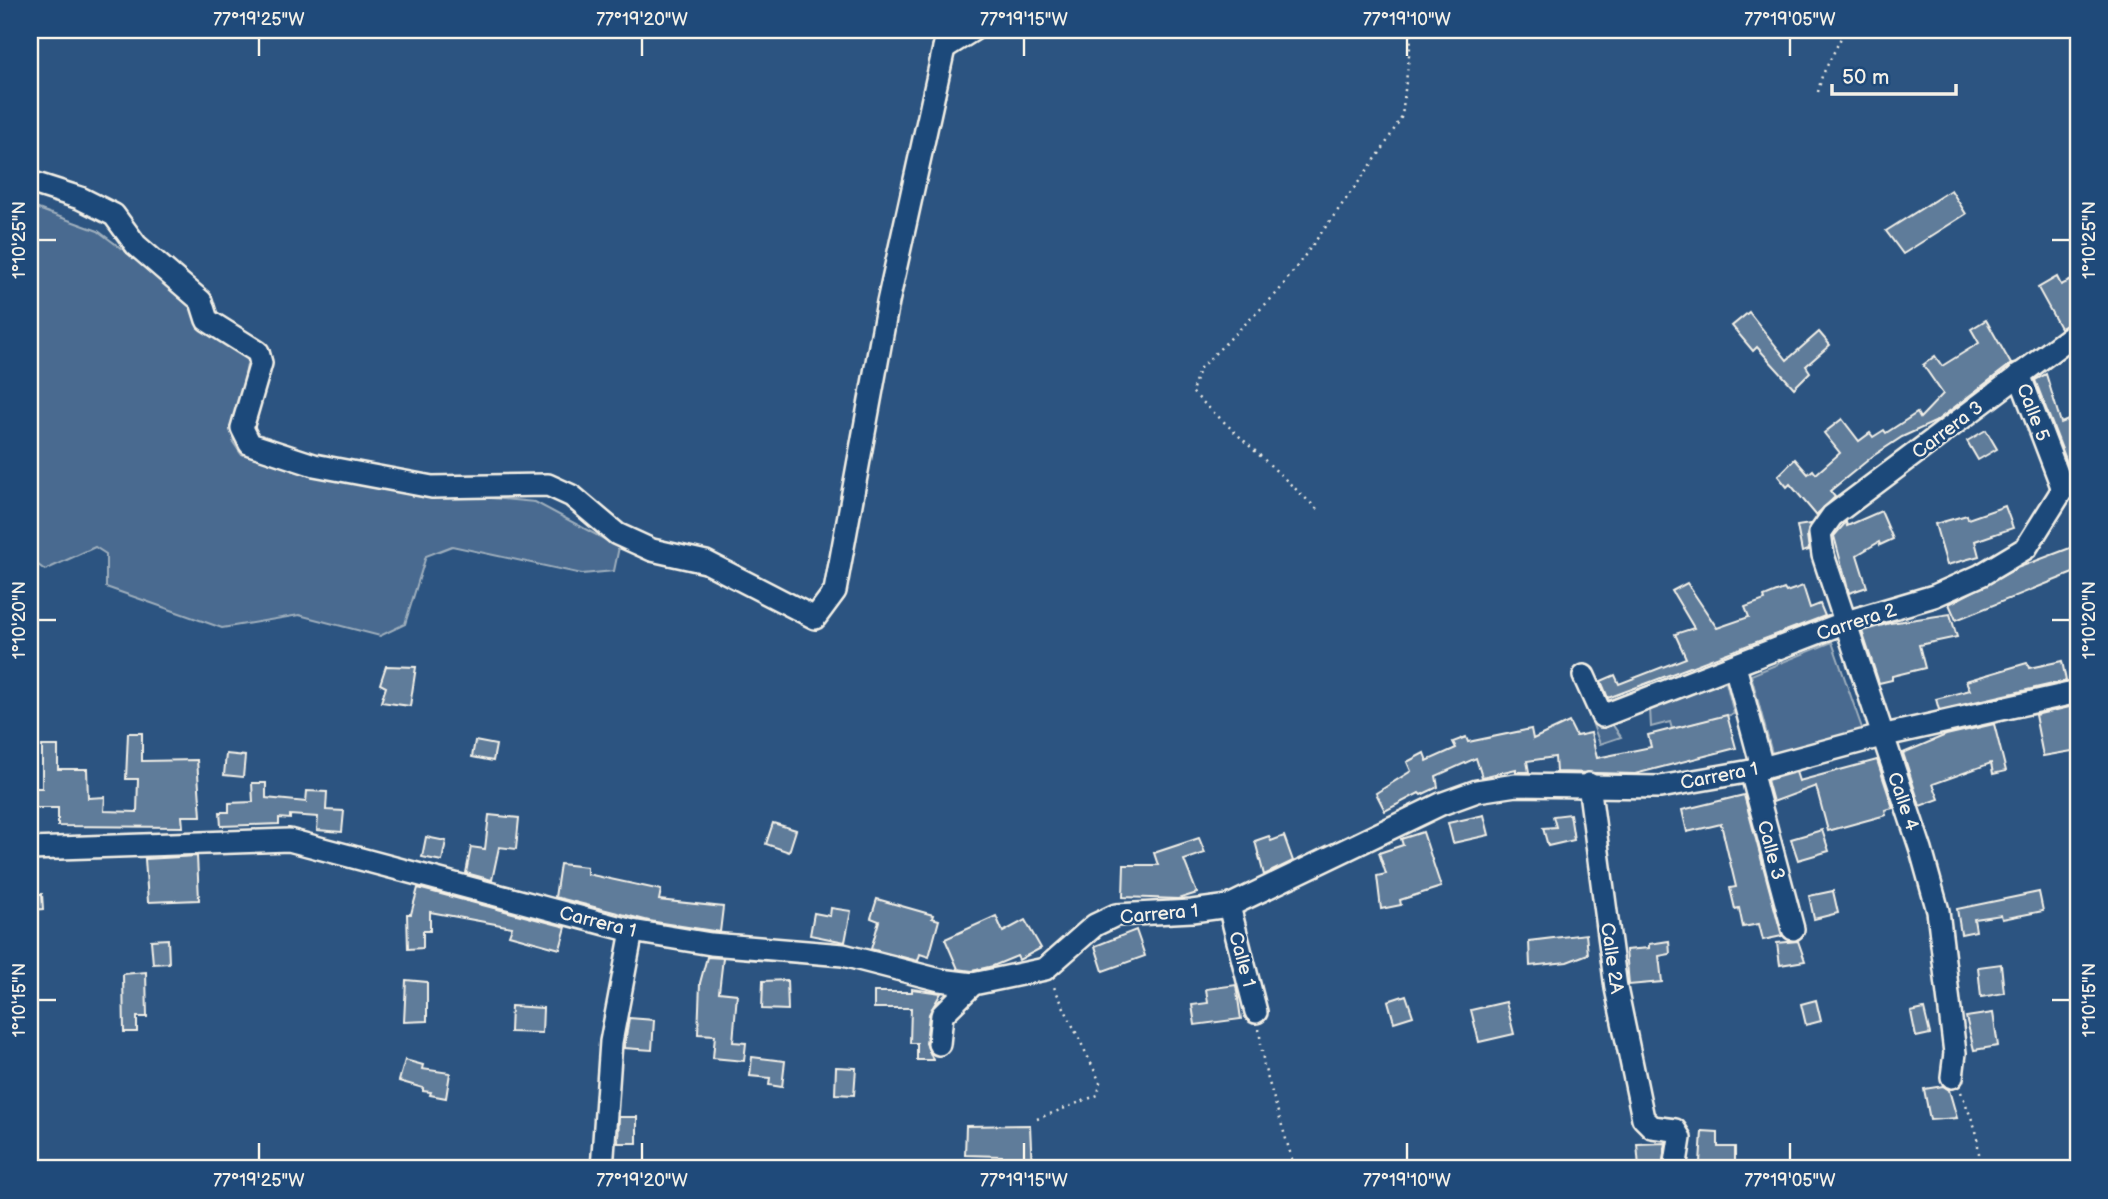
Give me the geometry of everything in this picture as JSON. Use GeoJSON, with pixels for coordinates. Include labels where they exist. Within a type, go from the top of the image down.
{"type":"FeatureCollection","features":[{"type":"Feature","properties":{"kind":"street"},"geometry":{"type":"LineString","coordinates":[[30,183],[80,198],[114,215],[136,245],[201,301],[206,320],[258,352],[261,363],[242,428],[250,444],[314,466],[432,487],[548,485],[572,496],[617,534],[652,550],[706,562],[815,618],[835,591],[888,302],[946,39],[973,30]]}},
{"type":"Feature","properties":{"kind":"street","name":"Carrera 3"},"geometry":{"type":"LineString","coordinates":[[1820,533],[1832,516],[2078,331]]}},
{"type":"Feature","properties":{"kind":"street","name":"Calle 5"},"geometry":{"type":"LineString","coordinates":[[2019,374],[2071,487]]}},
{"type":"Feature","properties":{"kind":"street","name":"Carrera 2"},"geometry":{"type":"LineString","coordinates":[[1584,676],[1602,716],[1846,622],[1934,596],[1981,575],[2026,548],[2071,487]]}},
{"type":"Feature","properties":{"kind":"street","name":"Calle 4"},"geometry":{"type":"LineString","coordinates":[[1820,533],[1823,555],[1921,850],[1938,911],[1955,1054],[1952,1077]]}},
{"type":"Feature","properties":{"kind":"street","name":"Calle 3"},"geometry":{"type":"LineString","coordinates":[[1735,666],[1793,929]]}},
{"type":"Feature","properties":{"kind":"street","name":"Carrera 1"},"geometry":{"type":"LineString","coordinates":[[30,849],[289,840],[632,931],[711,944],[843,955],[940,980],[973,984],[1045,970],[1095,925],[1116,915],[1229,906],[1441,804],[1477,790],[1516,785],[1660,787],[1757,769],[1881,736],[2078,692]]}},
{"type":"Feature","properties":{"kind":"street","name":"Calle 2A"},"geometry":{"type":"LineString","coordinates":[[1589,785],[1616,988],[1643,1118],[1652,1127],[1675,1130],[1680,1138],[1675,1169]]}},
{"type":"Feature","properties":{"kind":"street","name":"Calle 1"},"geometry":{"type":"LineString","coordinates":[[1229,906],[1256,1012]]}},
{"type":"Feature","properties":{"kind":"street"},"geometry":{"type":"LineString","coordinates":[[602,1169],[611,1042],[632,931]]}},
{"type":"Feature","properties":{"kind":"street"},"geometry":{"type":"LineString","coordinates":[[939,1044],[942,1015],[973,984]]}},
{"type":"Feature","properties":{"kind":"path"},"geometry":{"type":"LineString","coordinates":[[1317,509],[1192,392],[1199,369],[1278,292],[1382,150],[1402,116],[1412,30]]}},
{"type":"Feature","properties":{"kind":"path"},"geometry":{"type":"LineString","coordinates":[[1818,92],[1822,76],[1846,30]]}},
{"type":"Feature","properties":{"kind":"path"},"geometry":{"type":"LineString","coordinates":[[1037,1119],[1098,1095],[1100,1082],[1045,970]]}},
{"type":"Feature","properties":{"kind":"path"},"geometry":{"type":"LineString","coordinates":[[1256,1012],[1264,1066],[1295,1169]]}},
{"type":"Feature","properties":{"kind":"path"},"geometry":{"type":"LineString","coordinates":[[1952,1077],[1969,1107],[1976,1130],[1981,1169]]}},
{"type":"Feature","properties":{"kind":"shaded area"},"geometry":{"type":"Polygon","coordinates":[[[30,206],[98,231],[158,276],[248,359],[233,442],[241,454],[318,474],[405,490],[535,502],[619,547],[614,571],[582,574],[452,546],[426,556],[405,624],[380,636],[299,615],[222,628],[106,587],[106,554],[95,547],[45,570],[30,559],[30,206]]]}},
{"type":"Feature","properties":{"kind":"shaded area"},"geometry":{"type":"Polygon","coordinates":[[[1832,642],[1864,734],[1773,757],[1751,675],[1832,642]]]}},
{"type":"Feature","properties":{"kind":"shaded area"},"geometry":{"type":"Polygon","coordinates":[[[1726,682],[1734,714],[1672,729],[1670,722],[1651,727],[1650,708],[1726,682]]]}},
{"type":"Feature","properties":{"kind":"shaded area"},"geometry":{"type":"Polygon","coordinates":[[[1610,721],[1621,737],[1600,744],[1593,725],[1610,721]]]}},
{"type":"Feature","properties":{"kind":"building"},"geometry":{"type":"Polygon","coordinates":[[[1951,190],[1966,214],[1903,254],[1886,231],[1951,190]]]}},
{"type":"Feature","properties":{"kind":"building"},"geometry":{"type":"Polygon","coordinates":[[[2057,277],[2061,285],[2078,277],[2078,318],[2060,328],[2038,288],[2057,277]]]}},
{"type":"Feature","properties":{"kind":"building"},"geometry":{"type":"Polygon","coordinates":[[[1749,312],[1787,360],[1819,332],[1830,345],[1806,366],[1810,372],[1794,388],[1757,347],[1753,351],[1732,326],[1749,312]]]}},
{"type":"Feature","properties":{"kind":"building"},"geometry":{"type":"Polygon","coordinates":[[[1986,320],[2011,364],[1935,422],[1902,437],[1873,456],[1830,491],[1835,497],[1816,515],[1790,484],[1787,487],[1778,476],[1795,459],[1808,474],[1813,470],[1816,474],[1840,453],[1824,433],[1842,419],[1859,441],[1870,433],[1873,437],[1884,430],[1886,433],[1917,413],[1920,418],[1943,394],[1923,365],[1935,356],[1942,366],[1979,343],[1971,329],[1986,320]]]}},
{"type":"Feature","properties":{"kind":"building"},"geometry":{"type":"Polygon","coordinates":[[[2046,374],[2061,423],[2073,418],[2078,432],[2078,464],[2069,467],[2035,380],[2046,374]]]}},
{"type":"Feature","properties":{"kind":"building"},"geometry":{"type":"Polygon","coordinates":[[[1986,430],[1997,449],[1978,460],[1967,441],[1986,430]]]}},
{"type":"Feature","properties":{"kind":"building"},"geometry":{"type":"Polygon","coordinates":[[[2005,506],[2013,528],[1975,541],[1979,556],[1947,565],[1935,524],[1967,515],[1968,519],[2005,506]]]}},
{"type":"Feature","properties":{"kind":"building"},"geometry":{"type":"Polygon","coordinates":[[[1881,511],[1893,539],[1880,545],[1879,542],[1857,555],[1867,587],[1849,593],[1834,536],[1846,522],[1847,526],[1881,511]]]}},
{"type":"Feature","properties":{"kind":"building"},"geometry":{"type":"Polygon","coordinates":[[[1810,524],[1807,535],[1809,550],[1802,552],[1797,526],[1810,524]]]}},
{"type":"Feature","properties":{"kind":"building"},"geometry":{"type":"Polygon","coordinates":[[[2078,545],[2078,571],[1956,620],[1949,604],[2017,568],[2078,545]]]}},
{"type":"Feature","properties":{"kind":"building"},"geometry":{"type":"Polygon","coordinates":[[[1687,583],[1717,628],[1749,617],[1745,607],[1765,600],[1764,597],[1784,589],[1786,592],[1803,586],[1810,608],[1820,604],[1825,616],[1608,698],[1601,681],[1615,675],[1619,684],[1686,658],[1675,634],[1694,628],[1672,591],[1687,583]]]}},
{"type":"Feature","properties":{"kind":"building"},"geometry":{"type":"Polygon","coordinates":[[[1950,614],[1957,637],[1919,645],[1925,668],[1892,676],[1892,680],[1879,683],[1862,631],[1890,623],[1950,614]]]}},
{"type":"Feature","properties":{"kind":"building"},"geometry":{"type":"Polygon","coordinates":[[[2062,661],[2066,681],[1939,710],[1936,699],[1970,690],[1966,681],[2027,663],[2029,668],[2062,661]]]}},
{"type":"Feature","properties":{"kind":"building"},"geometry":{"type":"Polygon","coordinates":[[[386,666],[416,667],[410,706],[381,702],[386,687],[380,684],[386,666]]]}},
{"type":"Feature","properties":{"kind":"building"},"geometry":{"type":"Polygon","coordinates":[[[2078,705],[2078,750],[2043,756],[2035,715],[2078,705]]]}},
{"type":"Feature","properties":{"kind":"building"},"geometry":{"type":"Polygon","coordinates":[[[1727,715],[1736,748],[1635,774],[1556,772],[1555,757],[1527,761],[1529,772],[1516,772],[1516,769],[1482,777],[1476,758],[1436,776],[1438,787],[1421,795],[1419,793],[1385,811],[1376,793],[1411,771],[1407,762],[1424,753],[1427,761],[1456,748],[1453,742],[1466,737],[1468,742],[1531,729],[1533,739],[1569,722],[1576,736],[1591,733],[1597,758],[1651,747],[1648,735],[1727,715]]]}},
{"type":"Feature","properties":{"kind":"building"},"geometry":{"type":"Polygon","coordinates":[[[1994,724],[2006,771],[1993,774],[1991,763],[1933,784],[1939,799],[1920,806],[1903,753],[1946,735],[1994,724]]]}},
{"type":"Feature","properties":{"kind":"building"},"geometry":{"type":"Polygon","coordinates":[[[128,733],[142,733],[142,761],[197,760],[201,816],[182,816],[183,827],[58,826],[58,808],[30,808],[30,788],[42,788],[42,746],[58,746],[58,769],[87,769],[88,798],[105,797],[104,811],[137,812],[138,779],[126,779],[128,733]]]}},
{"type":"Feature","properties":{"kind":"building"},"geometry":{"type":"Polygon","coordinates":[[[475,741],[496,745],[493,761],[472,757],[475,741]]]}},
{"type":"Feature","properties":{"kind":"building"},"geometry":{"type":"Polygon","coordinates":[[[226,754],[245,756],[243,777],[224,775],[226,754]]]}},
{"type":"Feature","properties":{"kind":"building"},"geometry":{"type":"Polygon","coordinates":[[[1877,760],[1893,808],[1885,810],[1886,815],[1828,831],[1816,786],[1773,802],[1767,780],[1796,772],[1799,781],[1877,760]]]}},
{"type":"Feature","properties":{"kind":"building"},"geometry":{"type":"Polygon","coordinates":[[[252,783],[266,783],[266,798],[306,802],[307,791],[327,792],[326,810],[344,811],[342,832],[317,830],[318,817],[290,815],[290,819],[279,818],[279,824],[221,826],[220,812],[229,812],[229,803],[253,802],[252,783]]]}},
{"type":"Feature","properties":{"kind":"building"},"geometry":{"type":"Polygon","coordinates":[[[1744,795],[1782,936],[1763,940],[1759,924],[1743,927],[1739,908],[1735,909],[1730,888],[1736,887],[1721,824],[1687,832],[1682,810],[1744,795]]]}},
{"type":"Feature","properties":{"kind":"building"},"geometry":{"type":"Polygon","coordinates":[[[1570,814],[1574,840],[1548,846],[1543,828],[1556,827],[1553,816],[1570,814]]]}},
{"type":"Feature","properties":{"kind":"building"},"geometry":{"type":"Polygon","coordinates":[[[489,815],[519,818],[516,849],[499,847],[492,880],[466,873],[471,847],[485,849],[489,815]]]}},
{"type":"Feature","properties":{"kind":"building"},"geometry":{"type":"Polygon","coordinates":[[[1484,815],[1489,835],[1453,843],[1448,823],[1484,815]]]}},
{"type":"Feature","properties":{"kind":"building"},"geometry":{"type":"Polygon","coordinates":[[[773,823],[796,830],[789,852],[766,844],[773,823]]]}},
{"type":"Feature","properties":{"kind":"building"},"geometry":{"type":"Polygon","coordinates":[[[1822,830],[1829,851],[1798,860],[1791,839],[1822,830]]]}},
{"type":"Feature","properties":{"kind":"building"},"geometry":{"type":"Polygon","coordinates":[[[1423,832],[1441,887],[1400,900],[1401,905],[1381,909],[1377,876],[1386,874],[1379,853],[1403,845],[1401,839],[1423,832]]]}},
{"type":"Feature","properties":{"kind":"building"},"geometry":{"type":"Polygon","coordinates":[[[1269,836],[1271,841],[1284,836],[1293,861],[1264,875],[1255,841],[1269,836]]]}},
{"type":"Feature","properties":{"kind":"building"},"geometry":{"type":"Polygon","coordinates":[[[426,837],[446,841],[442,861],[422,857],[426,837]]]}},
{"type":"Feature","properties":{"kind":"building"},"geometry":{"type":"Polygon","coordinates":[[[1199,838],[1205,853],[1184,860],[1197,893],[1178,899],[1123,897],[1124,865],[1158,865],[1154,853],[1199,838]]]}},
{"type":"Feature","properties":{"kind":"building"},"geometry":{"type":"Polygon","coordinates":[[[197,856],[199,900],[148,902],[145,859],[197,856]]]}},
{"type":"Feature","properties":{"kind":"building"},"geometry":{"type":"Polygon","coordinates":[[[560,864],[587,867],[587,874],[661,890],[659,900],[723,907],[720,932],[649,921],[555,897],[560,864]]]}},
{"type":"Feature","properties":{"kind":"building"},"geometry":{"type":"Polygon","coordinates":[[[418,888],[566,927],[560,949],[509,935],[512,927],[430,912],[430,931],[423,931],[423,948],[408,949],[407,914],[411,914],[418,888]]]}},
{"type":"Feature","properties":{"kind":"building"},"geometry":{"type":"Polygon","coordinates":[[[1833,891],[1838,913],[1814,919],[1809,896],[1833,891]]]}},
{"type":"Feature","properties":{"kind":"building"},"geometry":{"type":"Polygon","coordinates":[[[2039,892],[2043,911],[2002,919],[2001,915],[1974,919],[1976,931],[1961,934],[1957,909],[2039,892]]]}},
{"type":"Feature","properties":{"kind":"building"},"geometry":{"type":"Polygon","coordinates":[[[30,894],[42,894],[43,909],[30,910],[30,894]]]}},
{"type":"Feature","properties":{"kind":"building"},"geometry":{"type":"Polygon","coordinates":[[[877,899],[933,915],[932,918],[939,920],[929,957],[920,954],[918,961],[871,949],[879,921],[871,918],[877,899]]]}},
{"type":"Feature","properties":{"kind":"building"},"geometry":{"type":"Polygon","coordinates":[[[831,908],[851,911],[845,942],[810,935],[814,913],[830,916],[831,908]]]}},
{"type":"Feature","properties":{"kind":"building"},"geometry":{"type":"Polygon","coordinates":[[[996,916],[1003,932],[1025,920],[1041,948],[1019,960],[1017,956],[972,971],[958,969],[945,939],[996,916]]]}},
{"type":"Feature","properties":{"kind":"building"},"geometry":{"type":"Polygon","coordinates":[[[1136,930],[1145,956],[1103,971],[1095,946],[1136,930]]]}},
{"type":"Feature","properties":{"kind":"building"},"geometry":{"type":"Polygon","coordinates":[[[1586,934],[1588,954],[1567,962],[1530,966],[1529,941],[1586,934]]]}},
{"type":"Feature","properties":{"kind":"building"},"geometry":{"type":"Polygon","coordinates":[[[168,939],[169,963],[153,964],[151,940],[168,939]]]}},
{"type":"Feature","properties":{"kind":"building"},"geometry":{"type":"Polygon","coordinates":[[[1669,941],[1670,954],[1659,956],[1662,982],[1629,985],[1626,950],[1649,948],[1649,944],[1669,941]]]}},
{"type":"Feature","properties":{"kind":"building"},"geometry":{"type":"Polygon","coordinates":[[[1798,941],[1805,961],[1780,965],[1777,943],[1798,941]]]}},
{"type":"Feature","properties":{"kind":"building"},"geometry":{"type":"Polygon","coordinates":[[[707,957],[723,958],[719,992],[737,994],[733,1042],[746,1043],[744,1061],[713,1058],[715,1035],[698,1034],[700,983],[707,957]]]}},
{"type":"Feature","properties":{"kind":"building"},"geometry":{"type":"Polygon","coordinates":[[[2001,964],[2004,993],[1981,997],[1978,967],[2001,964]]]}},
{"type":"Feature","properties":{"kind":"building"},"geometry":{"type":"Polygon","coordinates":[[[146,972],[147,1017],[137,1017],[137,1032],[124,1032],[123,974],[146,972]]]}},
{"type":"Feature","properties":{"kind":"building"},"geometry":{"type":"Polygon","coordinates":[[[406,980],[427,982],[427,1021],[404,1022],[406,980]]]}},
{"type":"Feature","properties":{"kind":"building"},"geometry":{"type":"Polygon","coordinates":[[[787,980],[788,1010],[762,1009],[763,981],[787,980]]]}},
{"type":"Feature","properties":{"kind":"building"},"geometry":{"type":"Polygon","coordinates":[[[1236,985],[1241,1019],[1195,1025],[1192,1005],[1208,1003],[1206,989],[1236,985]]]}},
{"type":"Feature","properties":{"kind":"building"},"geometry":{"type":"Polygon","coordinates":[[[912,989],[941,993],[929,1014],[926,1043],[933,1060],[917,1060],[917,1043],[910,1043],[911,1008],[874,1008],[874,992],[912,992],[912,989]]]}},
{"type":"Feature","properties":{"kind":"building"},"geometry":{"type":"Polygon","coordinates":[[[1406,995],[1413,1016],[1394,1022],[1388,1001],[1406,995]]]}},
{"type":"Feature","properties":{"kind":"building"},"geometry":{"type":"Polygon","coordinates":[[[1816,1000],[1821,1021],[1806,1025],[1801,1004],[1816,1000]]]}},
{"type":"Feature","properties":{"kind":"building"},"geometry":{"type":"Polygon","coordinates":[[[1506,1002],[1514,1034],[1479,1042],[1471,1010],[1506,1002]]]}},
{"type":"Feature","properties":{"kind":"building"},"geometry":{"type":"Polygon","coordinates":[[[511,1006],[543,1008],[542,1033],[510,1032],[511,1006]]]}},
{"type":"Feature","properties":{"kind":"building"},"geometry":{"type":"Polygon","coordinates":[[[1924,1009],[1930,1034],[1916,1037],[1911,1012],[1924,1009]]]}},
{"type":"Feature","properties":{"kind":"building"},"geometry":{"type":"Polygon","coordinates":[[[1993,1013],[1998,1046],[1974,1050],[1966,1017],[1993,1013]]]}},
{"type":"Feature","properties":{"kind":"building"},"geometry":{"type":"Polygon","coordinates":[[[629,1018],[654,1020],[652,1050],[624,1048],[629,1018]]]}},
{"type":"Feature","properties":{"kind":"building"},"geometry":{"type":"Polygon","coordinates":[[[752,1057],[785,1061],[782,1087],[769,1085],[770,1078],[750,1076],[752,1057]]]}},
{"type":"Feature","properties":{"kind":"building"},"geometry":{"type":"Polygon","coordinates":[[[405,1060],[423,1065],[422,1069],[450,1073],[446,1098],[430,1095],[431,1092],[423,1091],[423,1088],[399,1081],[405,1060]]]}},
{"type":"Feature","properties":{"kind":"building"},"geometry":{"type":"Polygon","coordinates":[[[836,1067],[856,1068],[854,1095],[835,1094],[836,1067]]]}},
{"type":"Feature","properties":{"kind":"building"},"geometry":{"type":"Polygon","coordinates":[[[1943,1086],[1949,1090],[1957,1118],[1930,1120],[1924,1089],[1943,1086]]]}},
{"type":"Feature","properties":{"kind":"building"},"geometry":{"type":"Polygon","coordinates":[[[619,1117],[637,1117],[637,1143],[618,1143],[619,1117]]]}},
{"type":"Feature","properties":{"kind":"building"},"geometry":{"type":"Polygon","coordinates":[[[1030,1125],[1032,1169],[1008,1169],[1007,1160],[1003,1160],[1002,1156],[965,1155],[966,1126],[1030,1125]]]}},
{"type":"Feature","properties":{"kind":"building"},"geometry":{"type":"Polygon","coordinates":[[[1702,1131],[1718,1132],[1718,1147],[1735,1147],[1735,1165],[1700,1163],[1702,1131]]]}},
{"type":"Feature","properties":{"kind":"building"},"geometry":{"type":"Polygon","coordinates":[[[1666,1143],[1662,1165],[1639,1167],[1637,1144],[1666,1143]]]}}]}
